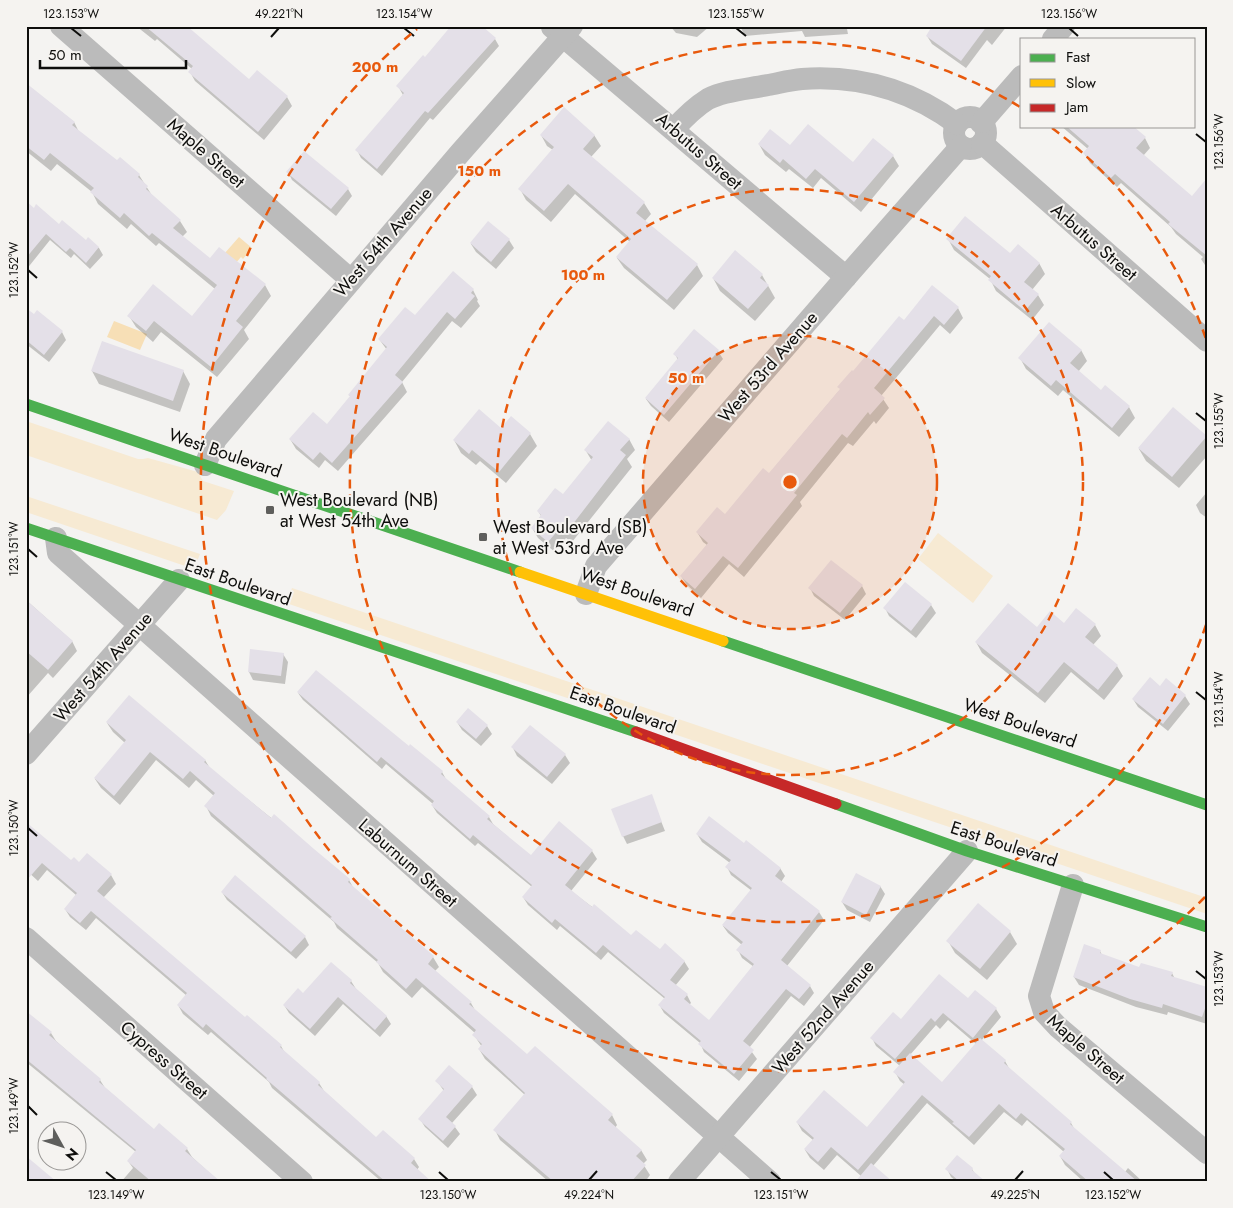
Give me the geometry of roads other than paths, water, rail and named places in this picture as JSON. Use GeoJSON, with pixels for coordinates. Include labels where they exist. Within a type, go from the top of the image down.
{"type":"FeatureCollection","features":[{"type":"Feature","properties":{"kind":"street","name":"Maple Street"},"geometry":{"type":"LineString","coordinates":[[61,26],[351,280]]}},
{"type":"Feature","properties":{"kind":"street"},"geometry":{"type":"LineString","coordinates":[[1055,38],[1064,26]]}},
{"type":"Feature","properties":{"kind":"street","name":"West 54th Avenue"},"geometry":{"type":"LineString","coordinates":[[205,465],[216,439],[460,153],[562,30]]}},
{"type":"Feature","properties":{"kind":"street","name":"Arbutus Street"},"geometry":{"type":"LineString","coordinates":[[562,30],[674,130],[846,277]]}},
{"type":"Feature","properties":{"kind":"street"},"geometry":{"type":"LineString","coordinates":[[674,130],[688,114],[709,99],[728,93],[802,79],[853,80],[899,91],[940,111],[957,124],[964,118],[969,117],[978,120],[975,137]]}},
{"type":"Feature","properties":{"kind":"street","name":"West 53rd Avenue"},"geometry":{"type":"LineString","coordinates":[[586,594],[596,566],[846,277],[975,137],[1020,79]]}},
{"type":"Feature","properties":{"kind":"street","name":"Arbutus Street"},"geometry":{"type":"LineString","coordinates":[[975,137],[1207,341]]}},
{"type":"Feature","properties":{"kind":"street","name":"West Boulevard"},"geometry":{"type":"LineString","coordinates":[[26,404],[1207,805]]}},
{"type":"Feature","properties":{"kind":"street","name":"East Boulevard"},"geometry":{"type":"LineString","coordinates":[[26,528],[641,734],[967,852],[1207,927]]}},
{"type":"Feature","properties":{"kind":"street","name":"Laburnum Street"},"geometry":{"type":"LineString","coordinates":[[56,538],[58,553],[770,1182]]}},
{"type":"Feature","properties":{"kind":"street","name":"West 54th Avenue"},"geometry":{"type":"LineString","coordinates":[[26,754],[179,580]]}},
{"type":"Feature","properties":{"kind":"street","name":"West 52nd Avenue"},"geometry":{"type":"LineString","coordinates":[[679,1182],[967,852]]}},
{"type":"Feature","properties":{"kind":"street","name":"Maple Street"},"geometry":{"type":"LineString","coordinates":[[1073,886],[1039,996],[1044,1012],[1058,1027],[1207,1153]]}},
{"type":"Feature","properties":{"kind":"street","name":"Cypress Street"},"geometry":{"type":"LineString","coordinates":[[26,938],[302,1182]]}},
{"type":"Feature","properties":{"kind":"place","name":"West Boulevard (NB) at West 54th Ave"},"geometry":{"type":"Point","coordinates":[270,510]}},
{"type":"Feature","properties":{"kind":"place","name":"West Boulevard (SB) at West 53rd Ave"},"geometry":{"type":"Point","coordinates":[483,537]}}]}
